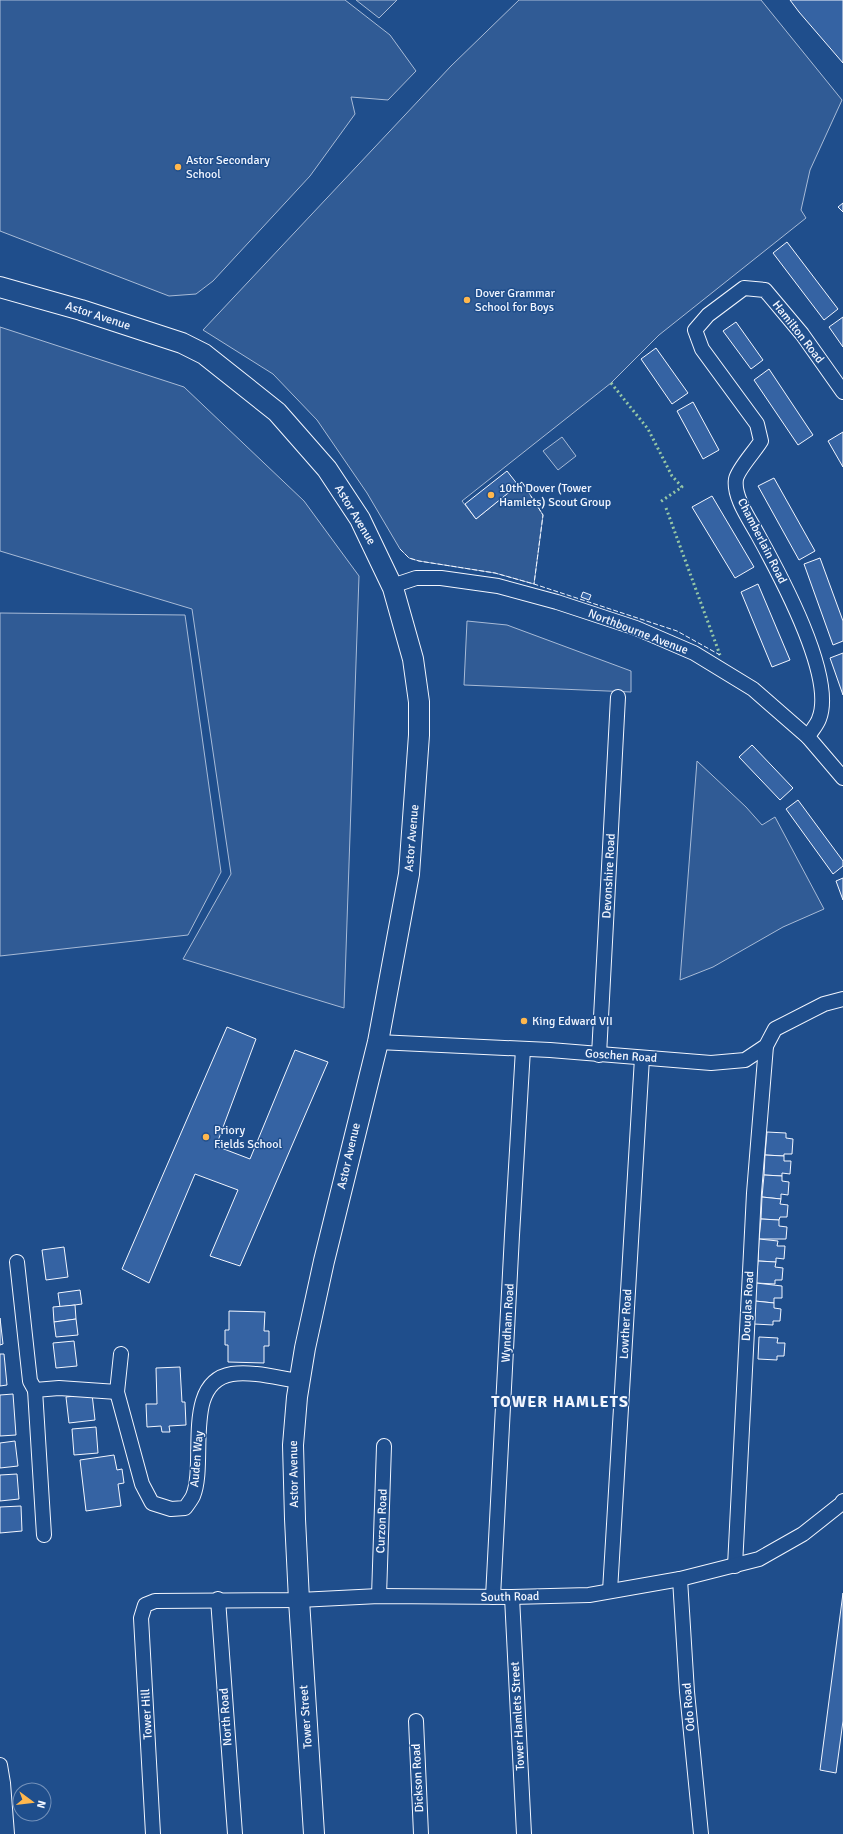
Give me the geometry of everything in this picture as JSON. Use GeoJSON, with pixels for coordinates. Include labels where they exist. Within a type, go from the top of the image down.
{"type":"FeatureCollection","features":[{"type":"Feature","properties":{"kind":"street","name":"Astor Avenue"},"geometry":{"type":"LineString","coordinates":[[0,287],[81,310],[182,343],[204,354],[277,412],[327,469],[360,519],[393,588],[413,659],[419,702],[419,735],[409,874],[378,1042],[324,1261],[299,1381],[293,1444],[299,1600]]}},
{"type":"Feature","properties":{"kind":"street","name":"Hamilton Road"},"geometry":{"type":"LineString","coordinates":[[744,288],[766,290],[802,334],[843,392]]}},
{"type":"Feature","properties":{"kind":"street","name":"Chamberlain Road"},"geometry":{"type":"LineString","coordinates":[[744,288],[708,315],[695,330],[702,349],[757,424],[761,441],[736,479],[739,501],[784,581],[811,644],[819,678],[822,701],[820,719],[808,737]]}},
{"type":"Feature","properties":{"kind":"street","name":"Northbourne Avenue"},"geometry":{"type":"LineString","coordinates":[[393,588],[401,582],[416,578],[441,578],[498,586],[556,602],[636,628],[694,653],[753,689],[808,737],[843,778]]}},
{"type":"Feature","properties":{"kind":"street","name":"Devonshire Road"},"geometry":{"type":"LineString","coordinates":[[599,1055],[618,697]]}},
{"type":"Feature","properties":{"kind":"street","name":"Goschen Road"},"geometry":{"type":"LineString","coordinates":[[378,1042],[523,1049],[711,1063],[744,1060],[766,1046],[775,1029],[824,1004],[843,999]]}},
{"type":"Feature","properties":{"kind":"street","name":"Douglas Road"},"geometry":{"type":"LineString","coordinates":[[735,1566],[754,1193],[766,1046]]}},
{"type":"Feature","properties":{"kind":"street","name":"Wyndham Road"},"geometry":{"type":"LineString","coordinates":[[493,1597],[523,1049]]}},
{"type":"Feature","properties":{"kind":"street","name":"Lowther Road"},"geometry":{"type":"LineString","coordinates":[[610,1591],[642,1058]]}},
{"type":"Feature","properties":{"kind":"street"},"geometry":{"type":"LineString","coordinates":[[17,1262],[30,1381],[36,1390],[44,1535]]}},
{"type":"Feature","properties":{"kind":"street","name":"Auden Way"},"geometry":{"type":"LineString","coordinates":[[121,1354],[117,1392],[142,1484],[152,1503],[171,1509],[185,1508],[194,1495],[197,1476],[201,1410],[204,1396],[211,1384],[219,1378],[232,1374],[245,1373],[299,1381]]}},
{"type":"Feature","properties":{"kind":"street"},"geometry":{"type":"LineString","coordinates":[[36,1390],[59,1388],[117,1392]]}},
{"type":"Feature","properties":{"kind":"street","name":"Curzon Road"},"geometry":{"type":"LineString","coordinates":[[379,1596],[384,1446]]}},
{"type":"Feature","properties":{"kind":"street","name":"South Road"},"geometry":{"type":"LineString","coordinates":[[155,1601],[218,1599],[299,1600],[379,1596],[512,1598],[590,1595],[680,1579],[735,1566],[770,1554],[803,1534],[843,1501]]}},
{"type":"Feature","properties":{"kind":"street","name":"Odo Road"},"geometry":{"type":"LineString","coordinates":[[680,1579],[688,1692],[701,1834]]}},
{"type":"Feature","properties":{"kind":"street","name":"Tower Hamlets Street"},"geometry":{"type":"LineString","coordinates":[[512,1598],[524,1834]]}},
{"type":"Feature","properties":{"kind":"street","name":"North Road"},"geometry":{"type":"LineString","coordinates":[[218,1599],[235,1834]]}},
{"type":"Feature","properties":{"kind":"street","name":"Tower Street"},"geometry":{"type":"LineString","coordinates":[[299,1600],[314,1834]]}},
{"type":"Feature","properties":{"kind":"street","name":"Tower Hill"},"geometry":{"type":"LineString","coordinates":[[153,1834],[141,1618],[145,1605],[155,1601]]}},
{"type":"Feature","properties":{"kind":"street","name":"Dickson Road"},"geometry":{"type":"LineString","coordinates":[[416,1721],[421,1834]]}},
{"type":"Feature","properties":{"kind":"street"},"geometry":{"type":"LineString","coordinates":[[0,1765],[7,1834]]}},
{"type":"Feature","properties":{"kind":"shaded area","name":"Astor Secondary School"},"geometry":{"type":"Polygon","coordinates":[[[0,0],[345,0],[390,35],[416,71],[388,100],[351,97],[355,114],[310,176],[213,281],[196,294],[169,296],[0,231],[0,0]]]}},
{"type":"Feature","properties":{"kind":"shaded area"},"geometry":{"type":"Polygon","coordinates":[[[356,0],[397,0],[379,18],[356,0]]]}},
{"type":"Feature","properties":{"kind":"shaded area","name":"Dover Grammar School for Boys"},"geometry":{"type":"Polygon","coordinates":[[[519,0],[761,0],[842,100],[810,170],[801,210],[806,218],[659,335],[611,383],[462,501],[476,519],[522,482],[543,515],[534,584],[495,573],[419,561],[409,558],[400,549],[367,493],[317,420],[273,374],[203,330],[451,66],[519,0]]]}},
{"type":"Feature","properties":{"kind":"shaded area"},"geometry":{"type":"Polygon","coordinates":[[[0,327],[184,387],[304,501],[359,576],[344,1008],[183,959],[231,874],[192,609],[0,551],[0,327]]]}},
{"type":"Feature","properties":{"kind":"shaded area"},"geometry":{"type":"Polygon","coordinates":[[[562,437],[576,456],[558,470],[543,451],[562,437]]]}},
{"type":"Feature","properties":{"kind":"shaded area"},"geometry":{"type":"Polygon","coordinates":[[[0,613],[185,615],[221,872],[188,935],[0,956],[0,613]]]}},
{"type":"Feature","properties":{"kind":"shaded area"},"geometry":{"type":"Polygon","coordinates":[[[467,621],[507,625],[631,671],[631,692],[464,685],[467,621]]]}},
{"type":"Feature","properties":{"kind":"shaded area"},"geometry":{"type":"Polygon","coordinates":[[[697,761],[746,807],[762,825],[775,817],[824,909],[783,927],[713,967],[680,980],[697,761]]]}},
{"type":"Feature","properties":{"kind":"building"},"geometry":{"type":"Polygon","coordinates":[[[790,0],[843,0],[843,63],[799,12],[790,0]]]}},
{"type":"Feature","properties":{"kind":"building"},"geometry":{"type":"Polygon","coordinates":[[[843,203],[843,212],[838,207],[843,203]]]}},
{"type":"Feature","properties":{"kind":"building"},"geometry":{"type":"Polygon","coordinates":[[[787,242],[838,309],[824,320],[773,253],[787,242]]]}},
{"type":"Feature","properties":{"kind":"building"},"geometry":{"type":"Polygon","coordinates":[[[843,317],[843,347],[829,327],[843,317]]]}},
{"type":"Feature","properties":{"kind":"building"},"geometry":{"type":"Polygon","coordinates":[[[736,322],[763,360],[751,369],[723,331],[736,322]]]}},
{"type":"Feature","properties":{"kind":"building"},"geometry":{"type":"Polygon","coordinates":[[[656,348],[688,393],[672,404],[641,359],[656,348]]]}},
{"type":"Feature","properties":{"kind":"building"},"geometry":{"type":"Polygon","coordinates":[[[769,369],[813,435],[798,445],[754,380],[769,369]]]}},
{"type":"Feature","properties":{"kind":"building"},"geometry":{"type":"Polygon","coordinates":[[[693,402],[719,450],[703,459],[677,411],[693,402]]]}},
{"type":"Feature","properties":{"kind":"building"},"geometry":{"type":"Polygon","coordinates":[[[843,432],[843,467],[828,441],[843,432]]]}},
{"type":"Feature","properties":{"kind":"building","name":"10th Dover (Tower Hamlets) Scout Group"},"geometry":{"type":"Polygon","coordinates":[[[507,471],[518,485],[476,519],[465,504],[507,471]]]}},
{"type":"Feature","properties":{"kind":"building"},"geometry":{"type":"Polygon","coordinates":[[[774,478],[815,551],[799,560],[758,486],[774,478]]]}},
{"type":"Feature","properties":{"kind":"building"},"geometry":{"type":"Polygon","coordinates":[[[712,496],[754,567],[735,578],[692,507],[712,496]]]}},
{"type":"Feature","properties":{"kind":"building"},"geometry":{"type":"Polygon","coordinates":[[[820,558],[843,621],[843,641],[833,645],[804,564],[820,558]]]}},
{"type":"Feature","properties":{"kind":"building"},"geometry":{"type":"Polygon","coordinates":[[[758,584],[790,660],[772,667],[741,592],[758,584]]]}},
{"type":"Feature","properties":{"kind":"building"},"geometry":{"type":"Polygon","coordinates":[[[583,592],[591,595],[589,600],[581,597],[583,592]]]}},
{"type":"Feature","properties":{"kind":"building"},"geometry":{"type":"Polygon","coordinates":[[[843,653],[843,695],[830,658],[843,653]]]}},
{"type":"Feature","properties":{"kind":"building"},"geometry":{"type":"Polygon","coordinates":[[[752,745],[793,788],[780,800],[739,757],[752,745]]]}},
{"type":"Feature","properties":{"kind":"building"},"geometry":{"type":"Polygon","coordinates":[[[798,800],[843,861],[843,866],[833,874],[786,809],[798,800]]]}},
{"type":"Feature","properties":{"kind":"building"},"geometry":{"type":"Polygon","coordinates":[[[843,878],[843,900],[836,881],[843,878]]]}},
{"type":"Feature","properties":{"kind":"building"},"geometry":{"type":"Polygon","coordinates":[[[227,1027],[256,1039],[216,1146],[250,1159],[295,1050],[328,1062],[240,1266],[210,1256],[238,1190],[195,1174],[149,1283],[122,1269],[227,1027]]]}},
{"type":"Feature","properties":{"kind":"building"},"geometry":{"type":"Polygon","coordinates":[[[767,1132],[786,1133],[786,1138],[793,1139],[792,1154],[784,1154],[784,1156],[765,1155],[767,1132]]]}},
{"type":"Feature","properties":{"kind":"building"},"geometry":{"type":"Polygon","coordinates":[[[765,1155],[784,1156],[784,1161],[791,1161],[790,1174],[782,1173],[782,1176],[764,1175],[765,1155]]]}},
{"type":"Feature","properties":{"kind":"building"},"geometry":{"type":"Polygon","coordinates":[[[764,1175],[782,1176],[782,1181],[789,1182],[788,1195],[781,1194],[781,1199],[762,1197],[764,1175]]]}},
{"type":"Feature","properties":{"kind":"building"},"geometry":{"type":"Polygon","coordinates":[[[762,1197],[781,1199],[780,1204],[788,1205],[787,1217],[780,1217],[779,1220],[761,1219],[762,1197]]]}},
{"type":"Feature","properties":{"kind":"building"},"geometry":{"type":"Polygon","coordinates":[[[761,1219],[779,1220],[779,1226],[787,1227],[786,1239],[759,1239],[761,1219]]]}},
{"type":"Feature","properties":{"kind":"building"},"geometry":{"type":"Polygon","coordinates":[[[759,1239],[778,1241],[777,1246],[785,1246],[784,1259],[776,1258],[776,1262],[758,1261],[759,1239]]]}},
{"type":"Feature","properties":{"kind":"building"},"geometry":{"type":"Polygon","coordinates":[[[64,1247],[68,1277],[46,1280],[42,1250],[64,1247]]]}},
{"type":"Feature","properties":{"kind":"building"},"geometry":{"type":"Polygon","coordinates":[[[758,1261],[776,1262],[775,1267],[783,1268],[782,1280],[775,1280],[775,1284],[756,1283],[758,1261]]]}},
{"type":"Feature","properties":{"kind":"building"},"geometry":{"type":"Polygon","coordinates":[[[756,1283],[782,1286],[782,1298],[774,1298],[774,1303],[755,1301],[756,1283]]]}},
{"type":"Feature","properties":{"kind":"building"},"geometry":{"type":"Polygon","coordinates":[[[80,1290],[82,1304],[60,1307],[58,1293],[80,1290]]]}},
{"type":"Feature","properties":{"kind":"building"},"geometry":{"type":"Polygon","coordinates":[[[755,1301],[774,1303],[774,1308],[781,1309],[780,1321],[773,1321],[773,1325],[754,1324],[755,1301]]]}},
{"type":"Feature","properties":{"kind":"building"},"geometry":{"type":"Polygon","coordinates":[[[75,1305],[76,1319],[54,1322],[53,1307],[75,1305]]]}},
{"type":"Feature","properties":{"kind":"building"},"geometry":{"type":"Polygon","coordinates":[[[229,1311],[265,1312],[264,1331],[269,1331],[269,1346],[264,1346],[264,1363],[228,1362],[228,1345],[225,1345],[225,1330],[229,1330],[229,1311]]]}},
{"type":"Feature","properties":{"kind":"building"},"geometry":{"type":"Polygon","coordinates":[[[0,1318],[3,1344],[0,1345],[0,1318]]]}},
{"type":"Feature","properties":{"kind":"building"},"geometry":{"type":"Polygon","coordinates":[[[76,1319],[78,1335],[56,1337],[54,1322],[76,1319]]]}},
{"type":"Feature","properties":{"kind":"building"},"geometry":{"type":"Polygon","coordinates":[[[759,1337],[778,1338],[777,1343],[785,1343],[784,1356],[777,1356],[777,1360],[758,1359],[759,1337]]]}},
{"type":"Feature","properties":{"kind":"building"},"geometry":{"type":"Polygon","coordinates":[[[74,1341],[77,1366],[56,1368],[53,1343],[74,1341]]]}},
{"type":"Feature","properties":{"kind":"building"},"geometry":{"type":"Polygon","coordinates":[[[0,1354],[4,1354],[7,1385],[0,1386],[0,1354]]]}},
{"type":"Feature","properties":{"kind":"building"},"geometry":{"type":"Polygon","coordinates":[[[180,1367],[182,1402],[185,1402],[186,1425],[169,1426],[170,1432],[162,1432],[161,1426],[147,1427],[146,1404],[157,1404],[156,1368],[180,1367]]]}},
{"type":"Feature","properties":{"kind":"building"},"geometry":{"type":"Polygon","coordinates":[[[13,1394],[16,1435],[0,1436],[0,1395],[13,1394]]]}},
{"type":"Feature","properties":{"kind":"building"},"geometry":{"type":"Polygon","coordinates":[[[92,1394],[95,1420],[69,1423],[66,1397],[92,1394]]]}},
{"type":"Feature","properties":{"kind":"building"},"geometry":{"type":"Polygon","coordinates":[[[96,1427],[98,1453],[74,1455],[72,1429],[96,1427]]]}},
{"type":"Feature","properties":{"kind":"building"},"geometry":{"type":"Polygon","coordinates":[[[15,1441],[18,1466],[0,1468],[0,1443],[15,1441]]]}},
{"type":"Feature","properties":{"kind":"building"},"geometry":{"type":"Polygon","coordinates":[[[114,1455],[117,1470],[122,1469],[124,1483],[118,1484],[121,1506],[86,1511],[80,1460],[114,1455]]]}},
{"type":"Feature","properties":{"kind":"building"},"geometry":{"type":"Polygon","coordinates":[[[17,1474],[19,1499],[0,1501],[0,1475],[17,1474]]]}},
{"type":"Feature","properties":{"kind":"building"},"geometry":{"type":"Polygon","coordinates":[[[21,1506],[22,1531],[0,1533],[0,1507],[21,1506]]]}},
{"type":"Feature","properties":{"kind":"building"},"geometry":{"type":"Polygon","coordinates":[[[843,1593],[843,1721],[836,1773],[820,1770],[843,1593]]]}},
{"type":"Feature","properties":{"kind":"hedge"},"geometry":{"type":"LineString","coordinates":[[611,383],[648,429],[672,476],[682,487],[660,502]]}},
{"type":"Feature","properties":{"kind":"hedge"},"geometry":{"type":"LineString","coordinates":[[666,508],[720,655]]}},
{"type":"Feature","properties":{"kind":"fence"},"geometry":{"type":"LineString","coordinates":[[518,485],[522,482],[543,515],[534,584]]}},
{"type":"Feature","properties":{"kind":"fence"},"geometry":{"type":"LineString","coordinates":[[400,549],[409,558],[419,561],[495,573],[534,584],[677,631],[720,655]]}},
{"type":"Feature","properties":{"kind":"place","name":"Astor Secondary School"},"geometry":{"type":"Point","coordinates":[178,167]}},
{"type":"Feature","properties":{"kind":"place","name":"Dover Grammar School for Boys"},"geometry":{"type":"Point","coordinates":[467,300]}},
{"type":"Feature","properties":{"kind":"place","name":"10th Dover (Tower Hamlets) Scout Group"},"geometry":{"type":"Point","coordinates":[491,495]}},
{"type":"Feature","properties":{"kind":"place","name":"King Edward VII"},"geometry":{"type":"Point","coordinates":[524,1021]}},
{"type":"Feature","properties":{"kind":"place","name":"Priory Fields School"},"geometry":{"type":"Point","coordinates":[206,1137]}},
{"type":"Feature","properties":{"kind":"district","name":"TOWER HAMLETS"},"geometry":{"type":"Point","coordinates":[560,1402]}}]}
